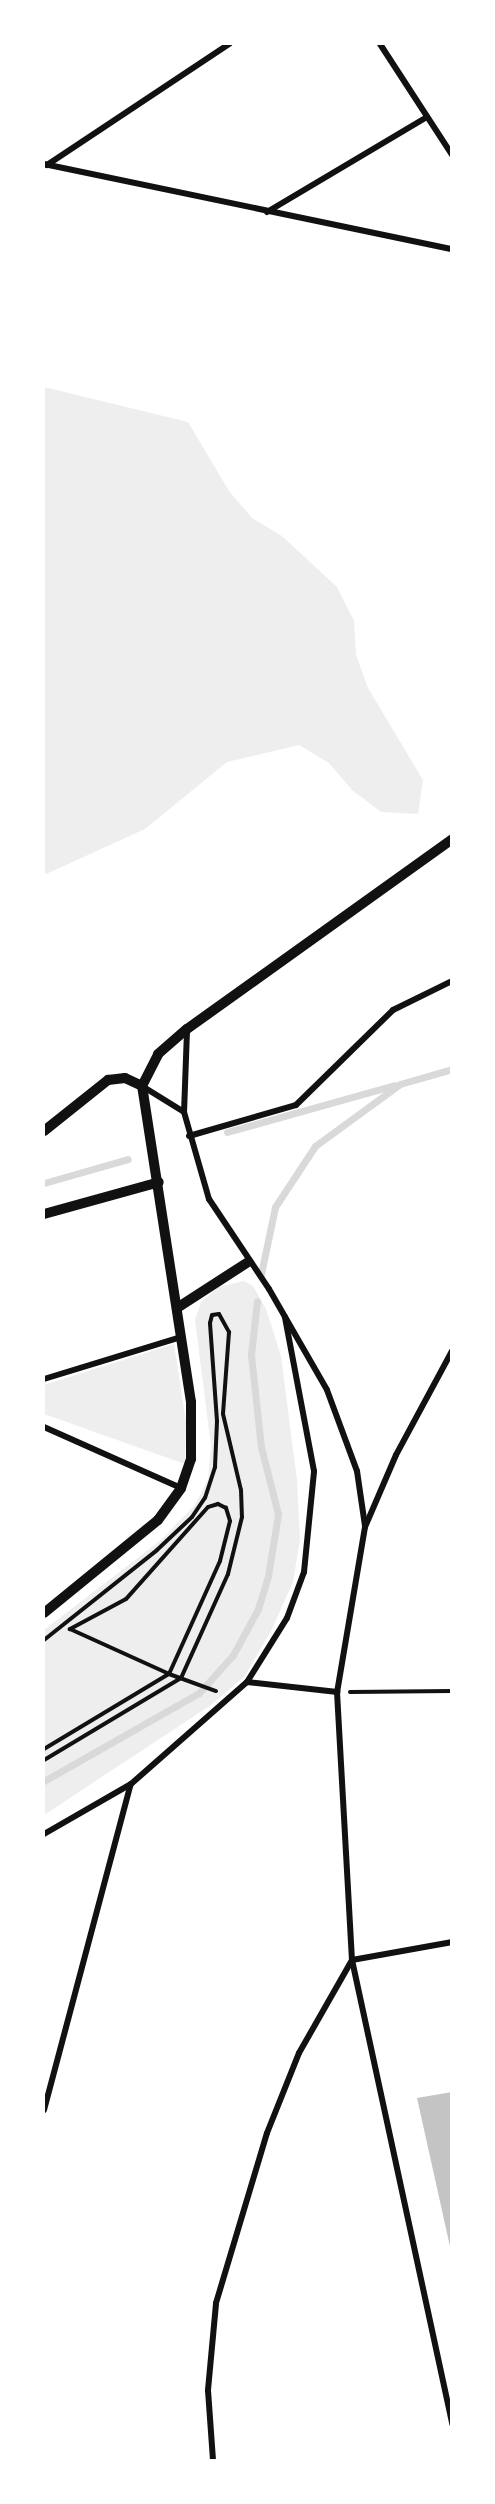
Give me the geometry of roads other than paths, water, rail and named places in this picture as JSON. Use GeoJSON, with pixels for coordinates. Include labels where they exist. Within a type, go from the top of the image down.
{"type":"FeatureCollection","features":[{"type":"Feature","properties":{"kind":"street"},"geometry":{"type":"LineString","coordinates":[[45,165],[229,44]]}},
{"type":"Feature","properties":{"kind":"street"},"geometry":{"type":"LineString","coordinates":[[380,44],[452,155]]}},
{"type":"Feature","properties":{"kind":"street"},"geometry":{"type":"LineString","coordinates":[[266,212],[427,117]]}},
{"type":"Feature","properties":{"kind":"street"},"geometry":{"type":"LineString","coordinates":[[45,165],[452,249]]}},
{"type":"Feature","properties":{"kind":"street"},"geometry":{"type":"LineString","coordinates":[[44,1613],[158,1521],[182,1488],[191,1459],[191,1425],[182,1337],[142,1086],[158,1054],[187,1029],[452,839]]}},
{"type":"Feature","properties":{"kind":"street"},"geometry":{"type":"LineString","coordinates":[[189,1136],[296,1105],[393,1010],[452,981]]}},
{"type":"Feature","properties":{"kind":"street"},"geometry":{"type":"LineString","coordinates":[[187,1029],[184,1112],[189,1136],[209,1199],[285,1317],[327,1390],[357,1471],[365,1527]]}},
{"type":"Feature","properties":{"kind":"street"},"geometry":{"type":"LineString","coordinates":[[44,1131],[108,1080],[125,1078],[184,1112]]}},
{"type":"Feature","properties":{"kind":"street"},"geometry":{"type":"LineString","coordinates":[[44,1214],[159,1182]]}},
{"type":"Feature","properties":{"kind":"street"},"geometry":{"type":"LineString","coordinates":[[177,1308],[206,1286],[248,1262]]}},
{"type":"Feature","properties":{"kind":"street"},"geometry":{"type":"LineString","coordinates":[[44,1834],[131,1784],[247,1682],[287,1618],[304,1572],[314,1471],[285,1317]]}},
{"type":"Feature","properties":{"kind":"street"},"geometry":{"type":"LineString","coordinates":[[44,1379],[182,1337]]}},
{"type":"Feature","properties":{"kind":"street"},"geometry":{"type":"LineString","coordinates":[[452,1350],[396,1455],[365,1527],[338,1692],[352,1960],[452,2424]]}},
{"type":"Feature","properties":{"kind":"street"},"geometry":{"type":"LineString","coordinates":[[44,1427],[182,1488]]}},
{"type":"Feature","properties":{"kind":"street"},"geometry":{"type":"LineString","coordinates":[[247,1682],[338,1692]]}},
{"type":"Feature","properties":{"kind":"street"},"geometry":{"type":"LineString","coordinates":[[44,2110],[131,1784]]}},
{"type":"Feature","properties":{"kind":"street"},"geometry":{"type":"LineString","coordinates":[[352,1960],[452,1942]]}},
{"type":"Feature","properties":{"kind":"street"},"geometry":{"type":"LineString","coordinates":[[213,2460],[208,2390],[216,2303],[275,2113],[299,2053],[352,1960]]}},
{"type":"Feature","properties":{"kind":"waterway"},"geometry":{"type":"LineString","coordinates":[[261,1274],[275,1207],[315,1146],[400,1084],[452,1069]]}},
{"type":"Feature","properties":{"kind":"waterway"},"geometry":{"type":"LineString","coordinates":[[227,1132],[395,1085]]}},
{"type":"Feature","properties":{"kind":"waterway"},"geometry":{"type":"LineString","coordinates":[[44,1183],[128,1159]]}},
{"type":"Feature","properties":{"kind":"waterway"},"geometry":{"type":"LineString","coordinates":[[44,1781],[199,1693],[233,1655],[258,1609],[268,1576],[278,1514],[261,1447],[251,1355],[257,1301]]}}]}
